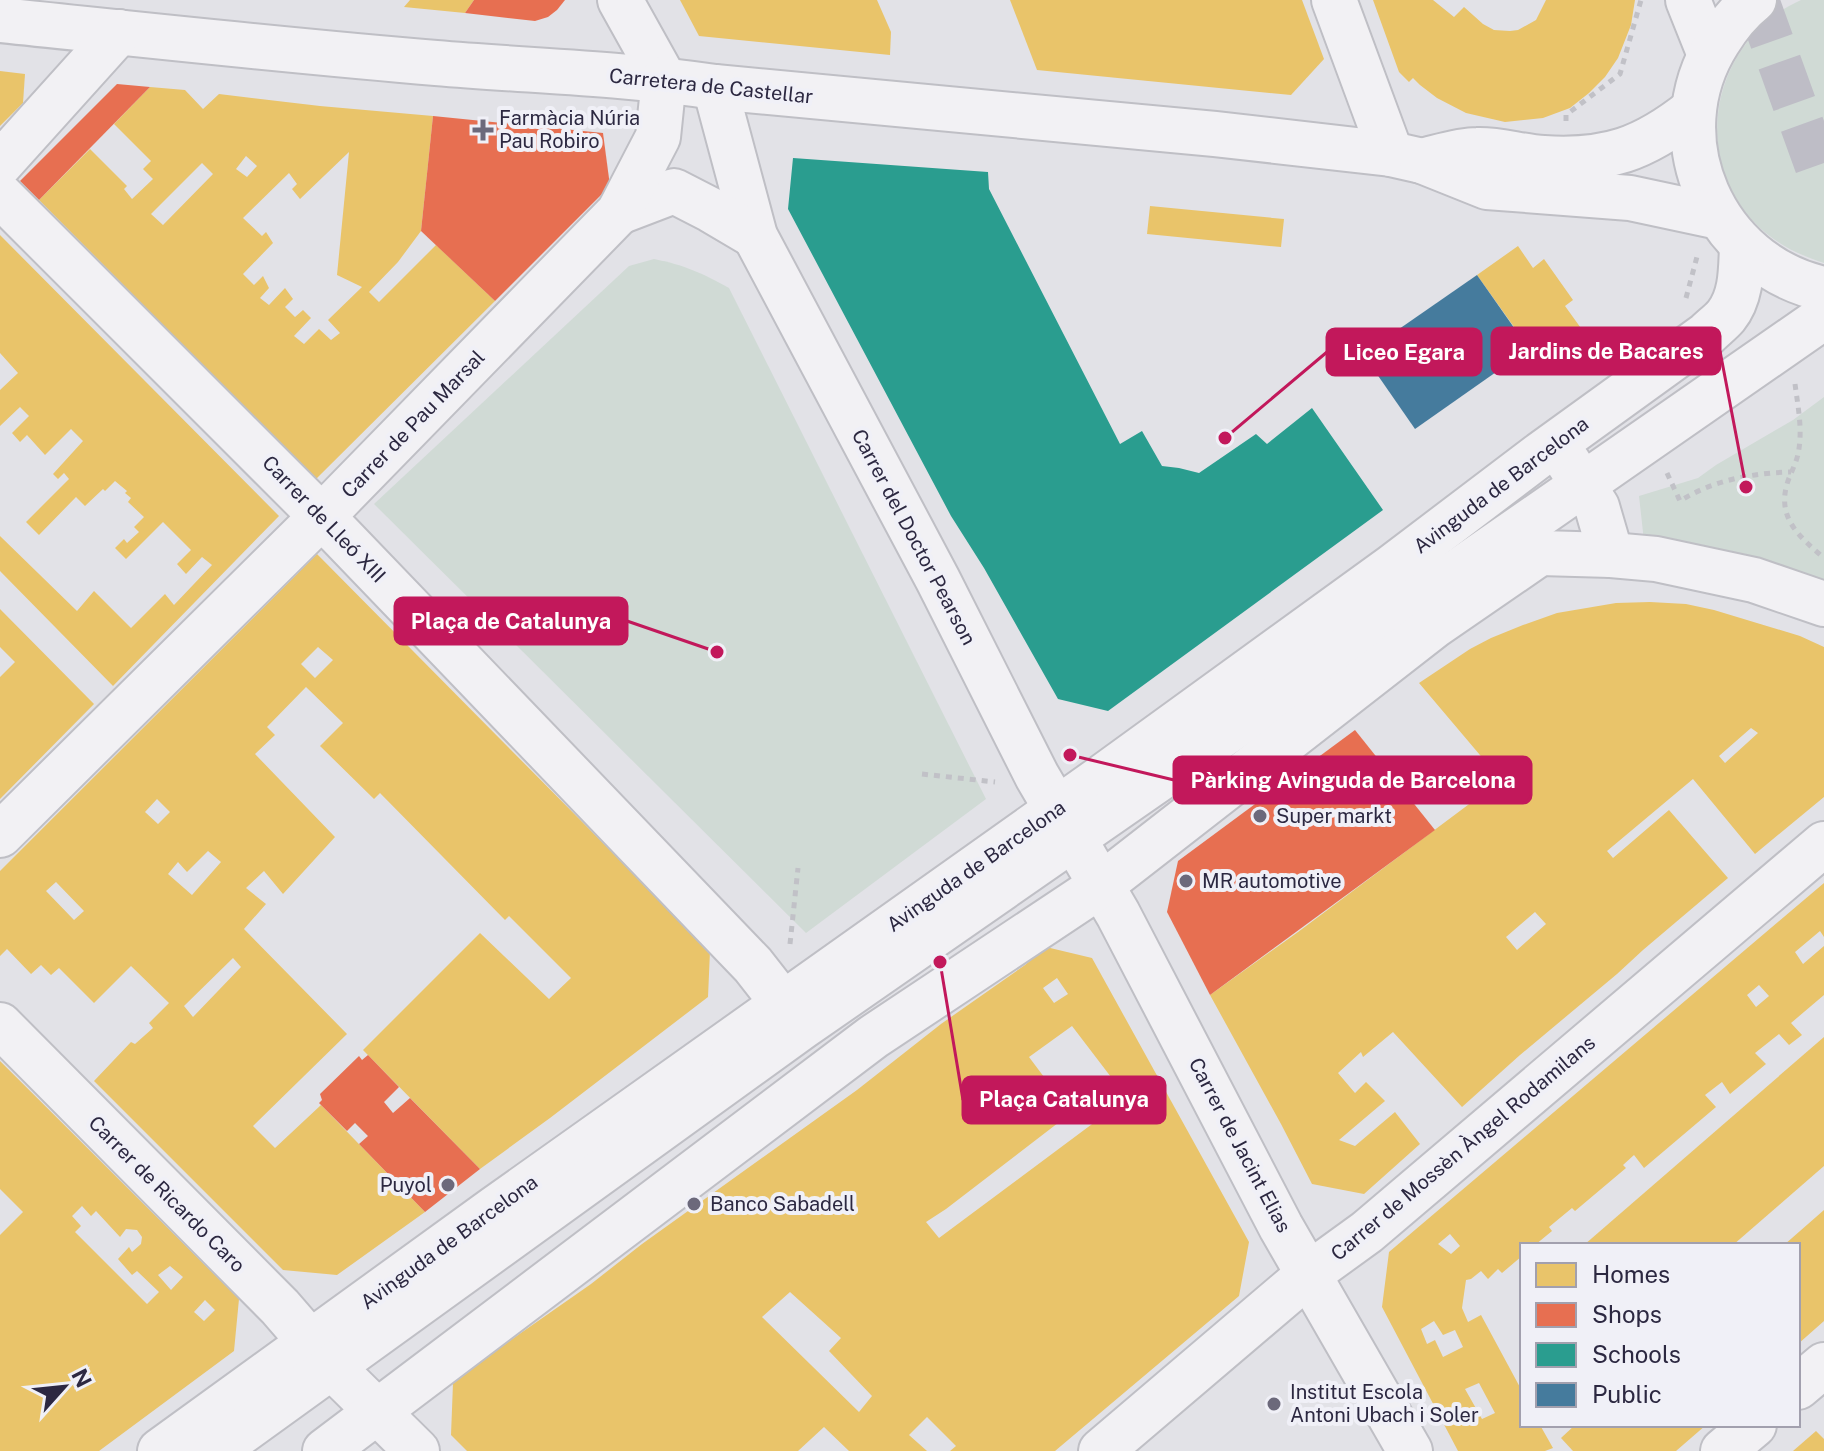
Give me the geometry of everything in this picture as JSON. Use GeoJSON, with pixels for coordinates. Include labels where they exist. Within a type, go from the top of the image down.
{"type":"FeatureCollection","features":[{"type":"Feature","properties":{"kind":"street"},"geometry":{"type":"LineString","coordinates":[[620,0],[664,79]]}},
{"type":"Feature","properties":{"kind":"street"},"geometry":{"type":"LineString","coordinates":[[1334,0],[1406,158]]}},
{"type":"Feature","properties":{"kind":"street"},"geometry":{"type":"LineString","coordinates":[[1688,0],[1710,55]]}},
{"type":"Feature","properties":{"kind":"street"},"geometry":{"type":"LineString","coordinates":[[1754,0],[1727,27],[1710,55],[1699,82],[1693,110],[1697,165],[1708,197],[1730,231],[1765,264],[1792,279],[1824,289]]}},
{"type":"Feature","properties":{"kind":"street","name":"Carretera de Castellar"},"geometry":{"type":"LineString","coordinates":[[0,20],[418,62],[664,79],[715,87],[1215,134],[1406,158],[1487,187],[1630,198],[1730,231]]}},
{"type":"Feature","properties":{"kind":"street"},"geometry":{"type":"LineString","coordinates":[[0,164],[119,32]]}},
{"type":"Feature","properties":{"kind":"street","name":"Carrer de Pau Marsal"},"geometry":{"type":"LineString","coordinates":[[0,835],[322,516],[619,212],[658,137],[664,79]]}},
{"type":"Feature","properties":{"kind":"street","name":"Carrer del Doctor Pearson"},"geometry":{"type":"LineString","coordinates":[[715,87],[755,236],[1064,824]]}},
{"type":"Feature","properties":{"kind":"street","name":"Carretera de Castellar"},"geometry":{"type":"LineString","coordinates":[[1406,158],[1477,150],[1546,158],[1605,156],[1622,153],[1668,130],[1693,110]]}},
{"type":"Feature","properties":{"kind":"street"},"geometry":{"type":"LineString","coordinates":[[619,212],[674,191],[755,236]]}},
{"type":"Feature","properties":{"kind":"street","name":"Carrer de Lleó XIII"},"geometry":{"type":"LineString","coordinates":[[0,195],[322,516],[742,953],[793,1014]]}},
{"type":"Feature","properties":{"kind":"street","name":"Avinguda de Barcelona"},"geometry":{"type":"LineString","coordinates":[[1064,824],[1392,567],[1707,334],[1727,315],[1739,290],[1730,231]]}},
{"type":"Feature","properties":{"kind":"street","name":"Avinguda de Barcelona"},"geometry":{"type":"LineString","coordinates":[[160,1451],[321,1354],[793,1014],[1064,824],[1457,571],[1824,317]]}},
{"type":"Feature","properties":{"kind":"street"},"geometry":{"type":"LineString","coordinates":[[1556,443],[1597,507],[1611,555]]}},
{"type":"Feature","properties":{"kind":"street"},"geometry":{"type":"LineString","coordinates":[[1496,544],[1540,553],[1656,559],[1754,580],[1824,604]]}},
{"type":"Feature","properties":{"kind":"street"},"geometry":{"type":"LineString","coordinates":[[325,1451],[873,1037],[1100,886],[1445,618],[1540,553]]}},
{"type":"Feature","properties":{"kind":"street"},"geometry":{"type":"LineString","coordinates":[[1445,618],[1457,571]]}},
{"type":"Feature","properties":{"kind":"street","name":"Carrer de Jacint Elias"},"geometry":{"type":"LineString","coordinates":[[1064,824],[1118,914],[1281,1227],[1410,1451]]}},
{"type":"Feature","properties":{"kind":"street","name":"Carrer de Mossèn Àngel Rodamilans"},"geometry":{"type":"LineString","coordinates":[[1101,1451],[1309,1274],[1367,1232],[1824,844]]}},
{"type":"Feature","properties":{"kind":"street","name":"Carrer de Ricardo Caro"},"geometry":{"type":"LineString","coordinates":[[0,1025],[280,1307],[321,1354],[417,1451]]}},
{"type":"Feature","properties":{"kind":"street","name":"Avinguda de Barcelona"},"geometry":{"type":"LineString","coordinates":[[215,1451],[321,1354]]}},
{"type":"Feature","properties":{"kind":"street"},"geometry":{"type":"LineString","coordinates":[[1800,1385],[1824,1365]]}},
{"type":"Feature","properties":{"kind":"street"},"geometry":{"type":"LineString","coordinates":[[1723,1451],[1752,1427]]}},
{"type":"Feature","properties":{"kind":"path"},"geometry":{"type":"LineString","coordinates":[[1794,379],[1800,414],[1798,455],[1783,501],[1792,527],[1824,558]]}},
{"type":"Feature","properties":{"kind":"path"},"geometry":{"type":"LineString","coordinates":[[1662,462],[1680,501],[1719,483],[1791,472]]}},
{"type":"Feature","properties":{"kind":"path"},"geometry":{"type":"LineString","coordinates":[[922,774],[995,782]]}},
{"type":"Feature","properties":{"kind":"path"},"geometry":{"type":"LineString","coordinates":[[790,944],[798,868]]}},
{"type":"Feature","properties":{"kind":"shaded area"},"geometry":{"type":"Polygon","coordinates":[[[1801,0],[1824,0],[1824,263],[1784,246],[1751,219],[1732,191],[1721,160],[1717,129],[1721,97],[1731,67],[1749,40],[1772,17],[1801,0]]]}},
{"type":"Feature","properties":{"kind":"shaded area"},"geometry":{"type":"Polygon","coordinates":[[[654,259],[693,270],[729,288],[986,799],[806,933],[374,504],[629,266],[654,259]]]}},
{"type":"Feature","properties":{"kind":"shaded area"},"geometry":{"type":"Polygon","coordinates":[[[1824,397],[1824,581],[1736,554],[1644,541],[1639,496],[1698,478],[1793,420],[1824,397]]]}},
{"type":"Feature","properties":{"kind":"building: Homes"},"geometry":{"type":"Polygon","coordinates":[[[410,0],[474,0],[465,13],[404,7],[410,0]]]}},
{"type":"Feature","properties":{"kind":"building: Homes"},"geometry":{"type":"Polygon","coordinates":[[[680,0],[877,0],[891,32],[890,55],[699,36],[680,0]]]}},
{"type":"Feature","properties":{"kind":"building: Homes"},"geometry":{"type":"Polygon","coordinates":[[[1010,0],[1302,0],[1324,59],[1291,95],[1037,70],[1010,0]]]}},
{"type":"Feature","properties":{"kind":"building: Homes"},"geometry":{"type":"Polygon","coordinates":[[[1373,0],[1433,0],[1454,17],[1464,7],[1494,30],[1510,31],[1536,20],[1546,0],[1635,0],[1631,25],[1618,58],[1589,93],[1570,108],[1543,118],[1505,122],[1466,113],[1437,98],[1413,78],[1409,82],[1399,72],[1373,0]]]}},
{"type":"Feature","properties":{"kind":"building: Homes"},"geometry":{"type":"Polygon","coordinates":[[[0,71],[25,74],[23,103],[0,126],[0,71]]]}},
{"type":"Feature","properties":{"kind":"building: Homes"},"geometry":{"type":"Polygon","coordinates":[[[150,87],[185,90],[203,109],[219,94],[433,116],[421,231],[398,262],[369,292],[379,302],[436,245],[495,301],[316,479],[39,200],[90,149],[127,186],[124,189],[132,199],[153,179],[143,169],[151,161],[114,124],[150,87]],[[349,152],[300,199],[292,189],[297,184],[289,173],[243,218],[262,236],[266,232],[273,243],[243,274],[254,285],[263,276],[269,288],[260,298],[269,305],[285,288],[293,299],[285,307],[295,317],[303,310],[311,318],[294,336],[304,344],[319,329],[331,340],[340,333],[328,320],[362,287],[337,275],[349,152]],[[246,156],[236,169],[247,177],[257,166],[246,156]],[[202,163],[151,214],[163,225],[213,174],[202,163]]]}},
{"type":"Feature","properties":{"kind":"building: Homes"},"geometry":{"type":"Polygon","coordinates":[[[1150,206],[1284,219],[1281,247],[1147,234],[1150,206]]]}},
{"type":"Feature","properties":{"kind":"building: Homes"},"geometry":{"type":"Polygon","coordinates":[[[0,235],[279,516],[113,686],[0,571],[0,536],[77,611],[94,591],[131,628],[165,594],[174,605],[212,565],[202,557],[186,574],[177,564],[191,550],[163,522],[126,559],[115,548],[124,539],[127,543],[139,532],[134,527],[144,517],[128,502],[131,498],[125,493],[127,491],[115,481],[85,506],[76,497],[39,535],[26,522],[69,479],[64,473],[58,479],[53,474],[83,441],[71,429],[45,455],[27,435],[20,442],[12,433],[29,416],[20,407],[0,426],[0,390],[18,373],[0,353],[0,235]]]}},
{"type":"Feature","properties":{"kind":"building: Homes"},"geometry":{"type":"Polygon","coordinates":[[[1518,246],[1533,268],[1544,259],[1573,300],[1565,306],[1583,331],[1539,362],[1477,275],[1518,246]]]}},
{"type":"Feature","properties":{"kind":"building: Homes"},"geometry":{"type":"Polygon","coordinates":[[[317,554],[710,951],[708,997],[480,1169],[363,1050],[480,933],[549,999],[571,978],[509,916],[505,920],[380,793],[374,799],[320,746],[343,723],[306,687],[267,727],[275,735],[255,754],[335,837],[283,894],[264,871],[246,888],[266,904],[244,929],[347,1034],[253,1126],[275,1148],[321,1105],[425,1212],[337,1275],[283,1270],[94,1081],[131,1042],[135,1044],[153,1028],[149,1023],[169,1003],[131,966],[94,1003],[59,968],[51,975],[41,965],[31,974],[7,949],[0,956],[0,871],[317,554]],[[318,647],[301,664],[315,678],[333,660],[318,647]],[[157,799],[145,812],[158,824],[170,812],[157,799]],[[208,851],[187,872],[178,862],[168,874],[192,895],[221,862],[208,851]],[[56,882],[46,891],[74,920],[84,911],[56,882]],[[233,958],[184,1006],[193,1017],[241,967],[233,958]]]}},
{"type":"Feature","properties":{"kind":"building: Homes"},"geometry":{"type":"Polygon","coordinates":[[[1616,603],[1686,604],[1800,636],[1824,647],[1824,797],[1755,854],[1693,779],[1607,851],[1613,858],[1669,810],[1728,878],[1462,1107],[1393,1032],[1363,1057],[1361,1052],[1338,1073],[1355,1093],[1366,1082],[1385,1101],[1339,1140],[1355,1146],[1395,1112],[1420,1144],[1364,1194],[1312,1184],[1210,995],[1500,781],[1419,683],[1470,649],[1523,625],[1557,613],[1616,603]],[[1751,728],[1719,756],[1725,763],[1758,733],[1751,728]],[[1535,912],[1506,937],[1517,950],[1546,924],[1535,912]]]}},
{"type":"Feature","properties":{"kind":"building: Homes"},"geometry":{"type":"Polygon","coordinates":[[[0,609],[94,704],[0,799],[0,677],[15,662],[0,647],[0,609]]]}},
{"type":"Feature","properties":{"kind":"building: Homes"},"geometry":{"type":"Polygon","coordinates":[[[1824,883],[1824,937],[1820,931],[1795,952],[1803,964],[1824,946],[1824,995],[1791,1023],[1802,1035],[1789,1045],[1779,1034],[1755,1053],[1766,1064],[1730,1094],[1722,1082],[1705,1095],[1716,1107],[1644,1168],[1634,1155],[1623,1165],[1626,1168],[1575,1211],[1572,1208],[1549,1227],[1552,1231],[1537,1243],[1520,1243],[1520,1258],[1502,1273],[1498,1269],[1488,1279],[1481,1271],[1466,1280],[1462,1308],[1468,1322],[1481,1315],[1520,1387],[1520,1427],[1541,1427],[1553,1448],[1545,1451],[1458,1451],[1382,1307],[1389,1252],[1824,883]],[[1759,985],[1747,995],[1756,1007],[1769,996],[1759,985]],[[1450,1234],[1438,1244],[1451,1254],[1460,1246],[1450,1234]],[[1434,1321],[1421,1329],[1427,1344],[1435,1340],[1443,1357],[1463,1347],[1455,1330],[1443,1335],[1434,1321]],[[1479,1383],[1465,1389],[1482,1419],[1495,1413],[1479,1383]]]}},
{"type":"Feature","properties":{"kind":"building: Homes"},"geometry":{"type":"Polygon","coordinates":[[[1046,947],[1092,958],[1249,1242],[1239,1296],[1055,1451],[950,1451],[956,1446],[927,1417],[909,1435],[927,1451],[849,1451],[824,1427],[798,1451],[467,1451],[451,1435],[453,1383],[465,1372],[591,1284],[1046,947]],[[1057,978],[1043,988],[1054,1003],[1068,994],[1057,978]],[[1072,1026],[1029,1057],[1071,1113],[926,1222],[939,1238],[1127,1098],[1072,1026]],[[790,1292],[762,1317],[859,1412],[872,1396],[829,1351],[841,1338],[790,1292]]]}},
{"type":"Feature","properties":{"kind":"building: Homes"},"geometry":{"type":"Polygon","coordinates":[[[1824,1037],[1824,1166],[1735,1243],[1586,1243],[1824,1037]]]}},
{"type":"Feature","properties":{"kind":"building: Homes"},"geometry":{"type":"Polygon","coordinates":[[[0,1061],[239,1299],[234,1351],[99,1451],[0,1451],[0,1235],[23,1212],[0,1189],[0,1061]],[[82,1206],[72,1216],[81,1226],[75,1232],[147,1304],[159,1292],[137,1271],[132,1275],[118,1259],[129,1247],[132,1252],[141,1244],[142,1237],[137,1230],[126,1229],[120,1237],[96,1211],[91,1216],[82,1206]],[[170,1266],[158,1275],[171,1290],[183,1277],[170,1266]],[[205,1300],[194,1312],[204,1321],[215,1310],[205,1300]]]}},
{"type":"Feature","properties":{"kind":"building: Homes"},"geometry":{"type":"Polygon","coordinates":[[[1824,1210],[1824,1321],[1800,1342],[1800,1243],[1786,1243],[1824,1210]]]}},
{"type":"Feature","properties":{"kind":"building: Homes"},"geometry":{"type":"Polygon","coordinates":[[[1573,1427],[1704,1427],[1676,1451],[1573,1451],[1561,1438],[1573,1427]]]}},
{"type":"Feature","properties":{"kind":"building: Homes"},"geometry":{"type":"Polygon","coordinates":[[[1816,1431],[1824,1439],[1824,1451],[1793,1451],[1816,1431]]]}},
{"type":"Feature","properties":{"kind":"building: Shops"},"geometry":{"type":"Polygon","coordinates":[[[474,0],[565,0],[548,17],[535,21],[465,13],[474,0]]]}},
{"type":"Feature","properties":{"kind":"building: Shops"},"geometry":{"type":"Polygon","coordinates":[[[117,84],[150,87],[39,200],[20,181],[117,84]]]}},
{"type":"Feature","properties":{"kind":"building: Shops"},"geometry":{"type":"Polygon","coordinates":[[[433,116],[603,133],[610,186],[495,301],[421,231],[433,116]]]}},
{"type":"Feature","properties":{"kind":"building: Shops"},"geometry":{"type":"Polygon","coordinates":[[[1355,730],[1435,830],[1210,995],[1167,912],[1178,861],[1355,730]]]}},
{"type":"Feature","properties":{"kind":"building: Shops"},"geometry":{"type":"Polygon","coordinates":[[[368,1055],[399,1087],[384,1102],[393,1113],[410,1098],[480,1169],[425,1212],[359,1144],[368,1136],[355,1123],[347,1131],[319,1103],[322,1100],[320,1094],[359,1056],[362,1060],[368,1055]]]}},
{"type":"Feature","properties":{"kind":"building: Schools"},"geometry":{"type":"Polygon","coordinates":[[[793,158],[988,172],[989,189],[1120,444],[1142,431],[1162,466],[1199,473],[1256,434],[1267,444],[1312,408],[1383,510],[1108,711],[1058,699],[951,516],[788,209],[793,158]]]}},
{"type":"Feature","properties":{"kind":"building: Public"},"geometry":{"type":"Polygon","coordinates":[[[1477,275],[1529,349],[1415,429],[1363,354],[1477,275]]]}},
{"type":"Feature","properties":{"kind":"tunnel"},"geometry":{"type":"LineString","coordinates":[[1757,0],[1824,186]]}},
{"type":"Feature","properties":{"kind":"place","name":"Farmàcia Núria Pau Robiro"},"geometry":{"type":"Point","coordinates":[483,130]}},
{"type":"Feature","properties":{"kind":"place","name":"Liceo Egara"},"geometry":{"type":"Point","coordinates":[1225,438]}},
{"type":"Feature","properties":{"kind":"place","name":"Jardins de Bacares"},"geometry":{"type":"Point","coordinates":[1746,487]}},
{"type":"Feature","properties":{"kind":"place","name":"Plaça de Catalunya"},"geometry":{"type":"Point","coordinates":[717,652]}},
{"type":"Feature","properties":{"kind":"place","name":"Pàrking Avinguda de Barcelona"},"geometry":{"type":"Point","coordinates":[1070,755]}},
{"type":"Feature","properties":{"kind":"place","name":"Super markt"},"geometry":{"type":"Point","coordinates":[1260,816]}},
{"type":"Feature","properties":{"kind":"place","name":"MR automotive"},"geometry":{"type":"Point","coordinates":[1186,881]}},
{"type":"Feature","properties":{"kind":"place","name":"Plaça Catalunya"},"geometry":{"type":"Point","coordinates":[940,962]}},
{"type":"Feature","properties":{"kind":"place","name":"Puyol"},"geometry":{"type":"Point","coordinates":[448,1185]}},
{"type":"Feature","properties":{"kind":"place","name":"Banco Sabadell"},"geometry":{"type":"Point","coordinates":[694,1204]}},
{"type":"Feature","properties":{"kind":"place","name":"Institut Escola Antoni Ubach i Soler"},"geometry":{"type":"Point","coordinates":[1274,1404]}}]}
